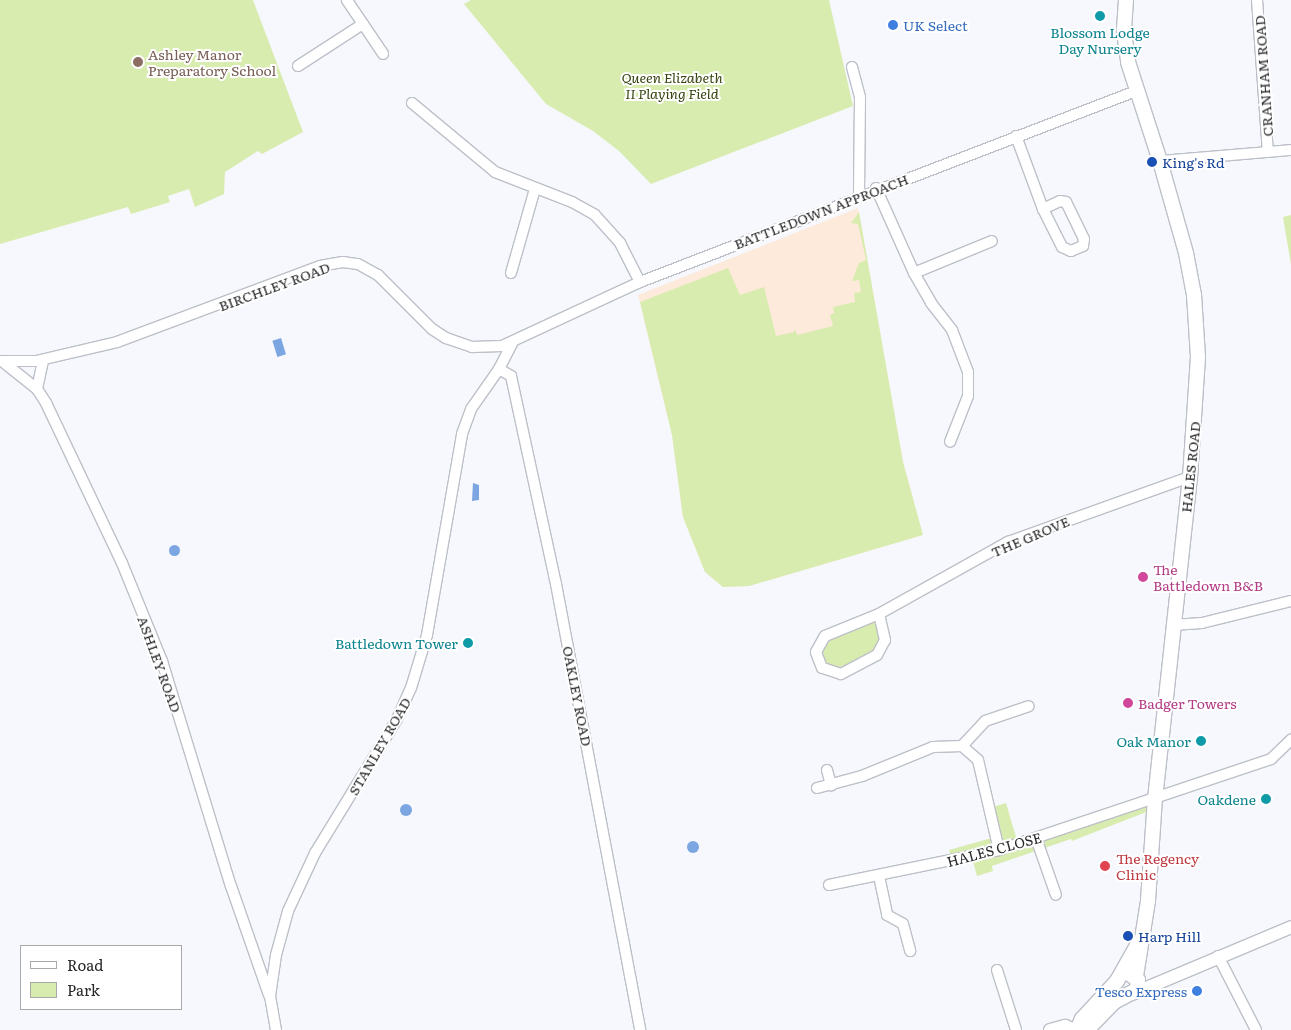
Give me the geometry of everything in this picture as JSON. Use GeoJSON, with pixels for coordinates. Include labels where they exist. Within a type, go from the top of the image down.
{"type":"FeatureCollection","features":[{"type":"Feature","properties":{"kind":"main road","name":"HALES ROAD"},"geometry":{"type":"LineString","coordinates":[[1126,0],[1125,48],[1136,91],[1160,160],[1186,254],[1197,320],[1198,376],[1190,477],[1155,798],[1148,901],[1139,941],[1136,977]]}},
{"type":"Feature","properties":{"kind":"main road","name":"HALES ROAD"},"geometry":{"type":"LineString","coordinates":[[1077,1030],[1082,1019],[1119,978],[1139,941]]}},
{"type":"Feature","properties":{"kind":"main road"},"geometry":{"type":"LineString","coordinates":[[1077,1030],[1089,1028],[1114,1002],[1130,995],[1138,987],[1136,977],[1130,973],[1119,978],[1119,991],[1130,995]]}},
{"type":"Feature","properties":{"kind":"street"},"geometry":{"type":"LineString","coordinates":[[347,0],[382,54]]}},
{"type":"Feature","properties":{"kind":"street","name":"CRANHAM ROAD"},"geometry":{"type":"LineString","coordinates":[[1257,0],[1268,152]]}},
{"type":"Feature","properties":{"kind":"street"},"geometry":{"type":"LineString","coordinates":[[298,66],[363,24]]}},
{"type":"Feature","properties":{"kind":"street"},"geometry":{"type":"LineString","coordinates":[[852,67],[860,97],[859,195]]}},
{"type":"Feature","properties":{"kind":"street","name":"BATTLEDOWN APPROACH"},"geometry":{"type":"LineString","coordinates":[[512,343],[640,282],[876,188],[1136,91]]}},
{"type":"Feature","properties":{"kind":"street"},"geometry":{"type":"LineString","coordinates":[[412,103],[483,165],[535,189],[572,202],[595,215],[620,243],[640,282]]}},
{"type":"Feature","properties":{"kind":"street"},"geometry":{"type":"LineString","coordinates":[[1016,136],[1043,209],[1062,247],[1071,251],[1082,246],[1084,239],[1066,202],[1060,201],[1043,209]]}},
{"type":"Feature","properties":{"kind":"street"},"geometry":{"type":"LineString","coordinates":[[1160,160],[1291,150]]}},
{"type":"Feature","properties":{"kind":"street"},"geometry":{"type":"LineString","coordinates":[[876,188],[914,273],[931,303],[952,330],[968,372],[968,396],[950,442]]}},
{"type":"Feature","properties":{"kind":"street"},"geometry":{"type":"LineString","coordinates":[[511,272],[535,189]]}},
{"type":"Feature","properties":{"kind":"street"},"geometry":{"type":"LineString","coordinates":[[914,273],[992,241]]}},
{"type":"Feature","properties":{"kind":"street","name":"BIRCHLEY ROAD"},"geometry":{"type":"LineString","coordinates":[[1,360],[43,360],[117,342],[320,266],[343,262],[358,264],[378,274],[432,329],[446,338],[482,348],[512,343]]}},
{"type":"Feature","properties":{"kind":"street","name":"STANLEY ROAD"},"geometry":{"type":"LineString","coordinates":[[276,1030],[270,996],[275,960],[300,882],[397,719],[411,688],[432,611],[462,434],[474,403],[499,369],[512,343]]}},
{"type":"Feature","properties":{"kind":"street","name":"ASHLEY ROAD"},"geometry":{"type":"LineString","coordinates":[[1,360],[37,389],[122,563],[162,661],[257,962],[270,996]]}},
{"type":"Feature","properties":{"kind":"street"},"geometry":{"type":"LineString","coordinates":[[37,389],[43,360]]}},
{"type":"Feature","properties":{"kind":"street","name":"OAKLEY ROAD"},"geometry":{"type":"LineString","coordinates":[[499,369],[511,376],[554,575],[640,1030]]}},
{"type":"Feature","properties":{"kind":"street","name":"THE GROVE"},"geometry":{"type":"LineString","coordinates":[[879,614],[885,640],[880,653],[840,674],[822,668],[816,652],[822,638],[879,614],[1008,542],[1190,477]]}},
{"type":"Feature","properties":{"kind":"street"},"geometry":{"type":"LineString","coordinates":[[1173,625],[1202,623],[1291,602]]}},
{"type":"Feature","properties":{"kind":"street"},"geometry":{"type":"LineString","coordinates":[[962,746],[985,721],[1029,706]]}},
{"type":"Feature","properties":{"kind":"street","name":"HALES CLOSE"},"geometry":{"type":"LineString","coordinates":[[829,885],[999,850],[1271,759],[1291,740]]}},
{"type":"Feature","properties":{"kind":"street"},"geometry":{"type":"LineString","coordinates":[[817,788],[862,776],[933,747],[962,746],[978,760],[999,850]]}},
{"type":"Feature","properties":{"kind":"street"},"geometry":{"type":"LineString","coordinates":[[827,770],[831,785]]}},
{"type":"Feature","properties":{"kind":"street"},"geometry":{"type":"LineString","coordinates":[[1036,838],[1056,895]]}},
{"type":"Feature","properties":{"kind":"street"},"geometry":{"type":"LineString","coordinates":[[879,876],[887,915],[903,924],[910,952]]}},
{"type":"Feature","properties":{"kind":"street"},"geometry":{"type":"LineString","coordinates":[[1130,995],[1152,987],[1159,980],[1291,927]]}},
{"type":"Feature","properties":{"kind":"street"},"geometry":{"type":"LineString","coordinates":[[1218,956],[1256,1030]]}},
{"type":"Feature","properties":{"kind":"street"},"geometry":{"type":"LineString","coordinates":[[257,962],[275,960]]}},
{"type":"Feature","properties":{"kind":"street"},"geometry":{"type":"LineString","coordinates":[[997,970],[1016,1030]]}},
{"type":"Feature","properties":{"kind":"street"},"geometry":{"type":"LineString","coordinates":[[1136,977],[1159,980]]}},
{"type":"Feature","properties":{"kind":"street"},"geometry":{"type":"LineString","coordinates":[[1050,1030],[1065,1026],[1077,1030]]}},
{"type":"Feature","properties":{"kind":"shaded area"},"geometry":{"type":"Polygon","coordinates":[[[858,208],[903,462],[923,535],[749,586],[723,587],[705,572],[683,517],[672,435],[638,295],[858,208]]]}},
{"type":"Feature","properties":{"kind":"green space","name":"Ashley Manor Preparatory School"},"geometry":{"type":"Polygon","coordinates":[[[0,0],[253,0],[303,132],[262,154],[258,151],[225,172],[224,194],[195,207],[189,189],[168,196],[170,202],[131,214],[128,207],[0,244],[0,0]]]}},
{"type":"Feature","properties":{"kind":"green space","name":"Queen Elizabeth II Playing Field"},"geometry":{"type":"Polygon","coordinates":[[[471,0],[829,0],[853,106],[651,184],[619,151],[593,131],[546,104],[464,4],[471,0]]]}},
{"type":"Feature","properties":{"kind":"green space"},"geometry":{"type":"Polygon","coordinates":[[[859,212],[903,462],[923,535],[749,586],[723,587],[705,572],[683,517],[672,435],[640,302],[728,268],[740,295],[764,287],[776,336],[794,332],[795,329],[797,335],[833,326],[830,315],[834,313],[833,307],[855,302],[854,293],[861,292],[859,280],[852,281],[859,263],[866,260],[858,224],[851,223],[859,212]]]}},
{"type":"Feature","properties":{"kind":"green space"},"geometry":{"type":"Polygon","coordinates":[[[1291,215],[1291,265],[1283,217],[1291,215]]]}},
{"type":"Feature","properties":{"kind":"green space"},"geometry":{"type":"Polygon","coordinates":[[[879,614],[884,645],[841,674],[825,670],[819,642],[879,614]]]}},
{"type":"Feature","properties":{"kind":"green space"},"geometry":{"type":"Polygon","coordinates":[[[1155,798],[1154,809],[1072,841],[1071,839],[992,866],[993,871],[977,876],[972,858],[952,861],[949,850],[995,837],[989,808],[1006,803],[1018,844],[1155,798]]]}},
{"type":"Feature","properties":{"kind":"water"},"geometry":{"type":"Polygon","coordinates":[[[281,338],[286,354],[277,357],[272,341],[281,338]]]}},
{"type":"Feature","properties":{"kind":"water"},"geometry":{"type":"Polygon","coordinates":[[[473,483],[479,485],[479,500],[472,501],[473,483]]]}},
{"type":"Feature","properties":{"kind":"water"},"geometry":{"type":"Polygon","coordinates":[[[172,545],[176,545],[179,550],[178,554],[172,555],[169,552],[169,548],[172,545]]]}},
{"type":"Feature","properties":{"kind":"water"},"geometry":{"type":"Polygon","coordinates":[[[406,804],[412,810],[406,816],[400,810],[406,804]]]}},
{"type":"Feature","properties":{"kind":"water"},"geometry":{"type":"Polygon","coordinates":[[[691,841],[695,841],[699,847],[695,853],[691,853],[687,849],[687,845],[691,841]]]}},
{"type":"Feature","properties":{"kind":"place","name":"Blossom Lodge Day Nursery"},"geometry":{"type":"Point","coordinates":[1100,16]}},
{"type":"Feature","properties":{"kind":"place","name":"UK Select"},"geometry":{"type":"Point","coordinates":[893,25]}},
{"type":"Feature","properties":{"kind":"place","name":"Ashley Manor Preparatory School"},"geometry":{"type":"Point","coordinates":[138,62]}},
{"type":"Feature","properties":{"kind":"place","name":"King's Rd"},"geometry":{"type":"Point","coordinates":[1152,162]}},
{"type":"Feature","properties":{"kind":"place","name":"The Battledown B&B"},"geometry":{"type":"Point","coordinates":[1143,577]}},
{"type":"Feature","properties":{"kind":"place","name":"Battledown Tower"},"geometry":{"type":"Point","coordinates":[468,643]}},
{"type":"Feature","properties":{"kind":"place","name":"Badger Towers"},"geometry":{"type":"Point","coordinates":[1128,703]}},
{"type":"Feature","properties":{"kind":"place","name":"Oak Manor"},"geometry":{"type":"Point","coordinates":[1201,741]}},
{"type":"Feature","properties":{"kind":"place","name":"Oakdene"},"geometry":{"type":"Point","coordinates":[1266,799]}},
{"type":"Feature","properties":{"kind":"place","name":"The Regency Clinic"},"geometry":{"type":"Point","coordinates":[1105,866]}},
{"type":"Feature","properties":{"kind":"place","name":"Harp Hill"},"geometry":{"type":"Point","coordinates":[1128,936]}},
{"type":"Feature","properties":{"kind":"place","name":"Tesco Express"},"geometry":{"type":"Point","coordinates":[1197,991]}}]}
